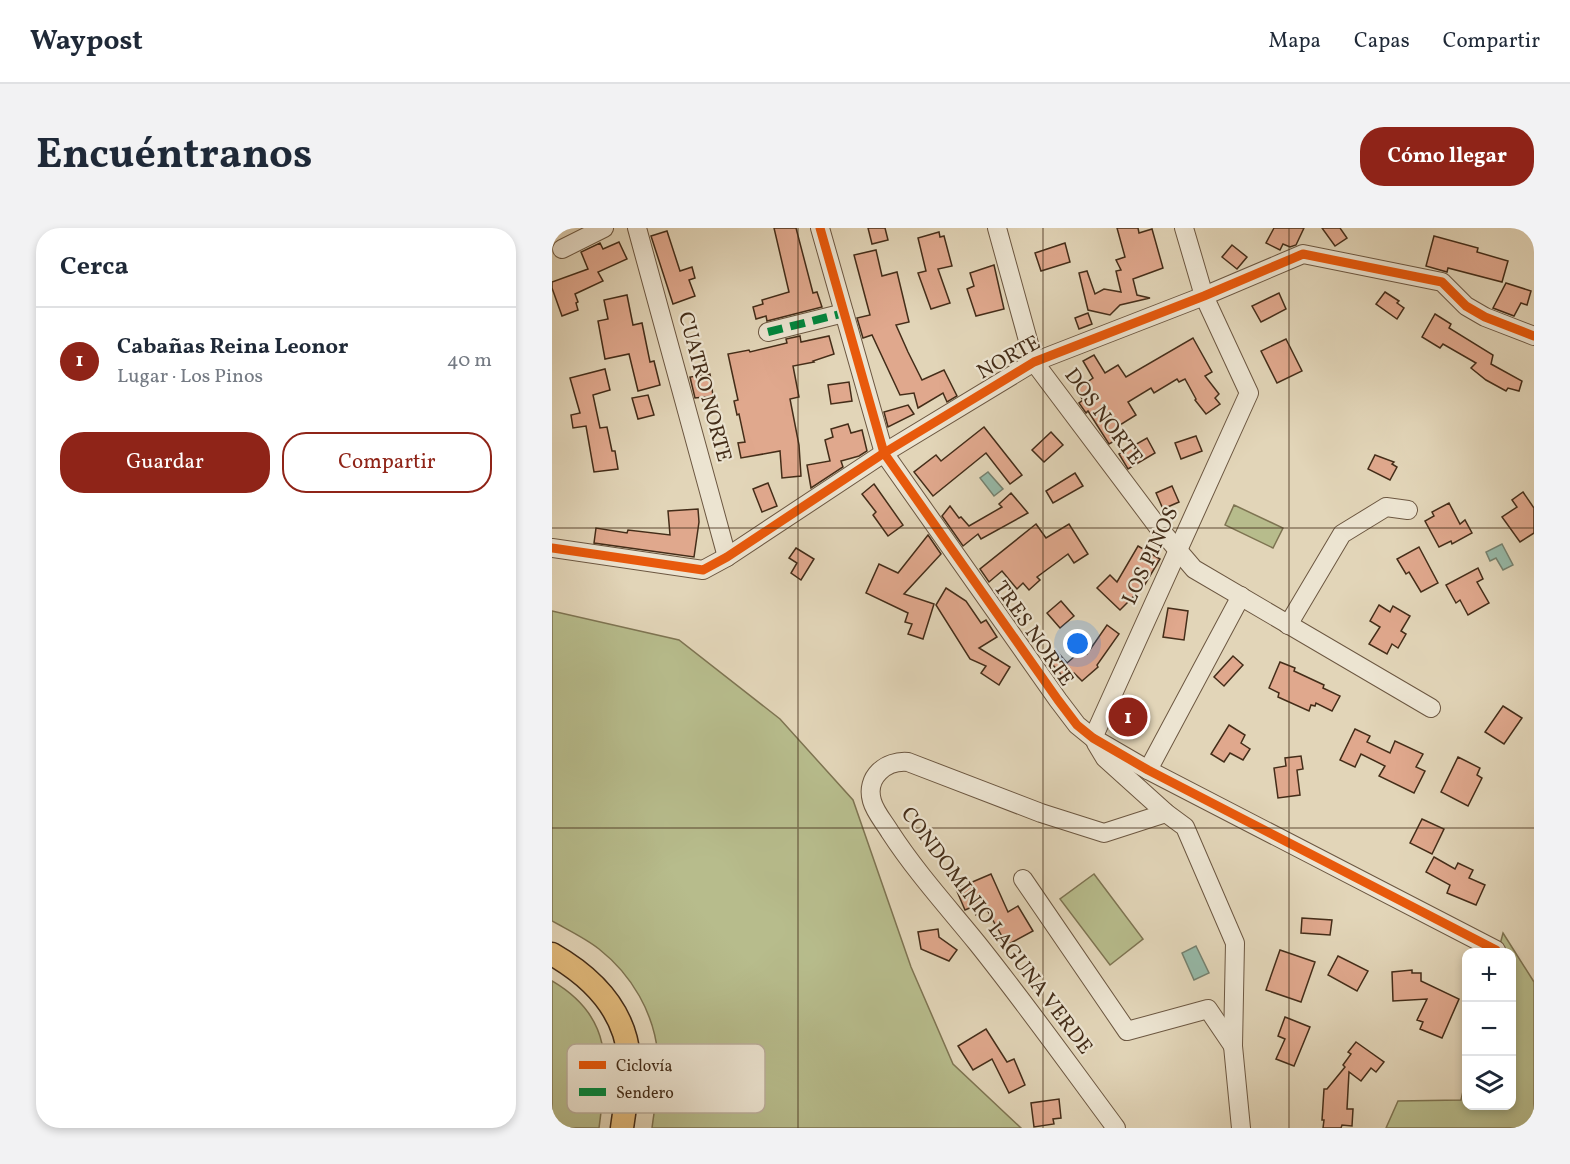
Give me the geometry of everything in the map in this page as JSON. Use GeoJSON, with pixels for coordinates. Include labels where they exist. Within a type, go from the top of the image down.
{"type":"FeatureCollection","features":[{"type":"Feature","properties":{"kind":"main road"},"geometry":{"type":"LineString","coordinates":[[552,954],[594,982],[614,1010],[626,1044]]}},
{"type":"Feature","properties":{"kind":"main road"},"geometry":{"type":"LineString","coordinates":[[622,1128],[624,1113]]}},
{"type":"Feature","properties":{"kind":"street"},"geometry":{"type":"LineString","coordinates":[[562,249],[604,228]]}},
{"type":"Feature","properties":{"kind":"street","name":"CUATRO NORTE"},"geometry":{"type":"LineString","coordinates":[[637,228],[728,557]]}},
{"type":"Feature","properties":{"kind":"street","name":"TRES NORTE"},"geometry":{"type":"LineString","coordinates":[[820,228],[884,453],[1077,725],[1093,738],[1148,770],[1492,948]]}},
{"type":"Feature","properties":{"kind":"street","name":"DOS NORTE"},"geometry":{"type":"LineString","coordinates":[[997,228],[1035,362],[1158,527],[1194,569],[1431,708]]}},
{"type":"Feature","properties":{"kind":"street"},"geometry":{"type":"LineString","coordinates":[[1184,228],[1204,296]]}},
{"type":"Feature","properties":{"kind":"street","name":"NORTE"},"geometry":{"type":"LineString","coordinates":[[552,548],[703,570],[728,557],[884,453],[1035,362],[1204,296],[1303,254],[1442,282],[1466,306],[1485,317],[1534,336]]}},
{"type":"Feature","properties":{"kind":"street","name":"LOS PINOS"},"geometry":{"type":"LineString","coordinates":[[1093,738],[1249,393],[1204,296]]}},
{"type":"Feature","properties":{"kind":"street"},"geometry":{"type":"LineString","coordinates":[[768,332],[844,313]]}},
{"type":"Feature","properties":{"kind":"street"},"geometry":{"type":"LineString","coordinates":[[1288,625],[1342,534],[1386,507],[1408,510]]}},
{"type":"Feature","properties":{"kind":"street"},"geometry":{"type":"LineString","coordinates":[[1148,770],[1241,596]]}},
{"type":"Feature","properties":{"kind":"street"},"geometry":{"type":"LineString","coordinates":[[1093,738],[1105,758],[1166,813],[1185,827],[1235,942],[1233,1046],[1241,1128]]}},
{"type":"Feature","properties":{"kind":"street","name":"CONDOMINIO LAGUNA VERDE"},"geometry":{"type":"LineString","coordinates":[[1116,1128],[977,943],[910,863],[873,806],[870,791],[875,776],[880,770],[893,763],[908,762],[1041,813],[1104,833],[1166,813]]}},
{"type":"Feature","properties":{"kind":"street"},"geometry":{"type":"LineString","coordinates":[[1023,879],[1126,1031],[1208,1009],[1233,1046]]}},
{"type":"Feature","properties":{"kind":"shaded area"},"geometry":{"type":"Polygon","coordinates":[[[988,472],[1003,489],[994,496],[980,478],[988,472]]]}},
{"type":"Feature","properties":{"kind":"shaded area"},"geometry":{"type":"Polygon","coordinates":[[[1234,505],[1283,528],[1273,548],[1225,525],[1234,505]]]}},
{"type":"Feature","properties":{"kind":"shaded area"},"geometry":{"type":"Polygon","coordinates":[[[1502,544],[1513,565],[1503,570],[1496,558],[1490,561],[1486,552],[1502,544]]]}},
{"type":"Feature","properties":{"kind":"shaded area"},"geometry":{"type":"Polygon","coordinates":[[[552,611],[679,640],[780,719],[853,800],[911,967],[953,1064],[1021,1128],[652,1128],[654,1113],[765,1113],[765,1044],[657,1044],[646,1010],[622,971],[588,941],[552,921],[552,611]]]}},
{"type":"Feature","properties":{"kind":"shaded area"},"geometry":{"type":"Polygon","coordinates":[[[1094,874],[1143,939],[1110,965],[1060,899],[1094,874]]]}},
{"type":"Feature","properties":{"kind":"shaded area"},"geometry":{"type":"Polygon","coordinates":[[[1503,933],[1512,948],[1499,948],[1503,933]]]}},
{"type":"Feature","properties":{"kind":"shaded area"},"geometry":{"type":"Polygon","coordinates":[[[1196,946],[1209,973],[1194,980],[1182,953],[1196,946]]]}},
{"type":"Feature","properties":{"kind":"shaded area"},"geometry":{"type":"Polygon","coordinates":[[[1516,954],[1534,982],[1534,1128],[1386,1128],[1398,1101],[1461,1100],[1462,1096],[1462,1110],[1516,1110],[1516,954]]]}},
{"type":"Feature","properties":{"kind":"shaded area"},"geometry":{"type":"Polygon","coordinates":[[[552,981],[572,995],[587,1011],[597,1027],[602,1044],[567,1044],[567,1113],[601,1113],[599,1128],[552,1128],[552,981]]]}},
{"type":"Feature","properties":{"kind":"building"},"geometry":{"type":"Polygon","coordinates":[[[774,228],[796,228],[813,293],[817,292],[822,307],[767,321],[766,316],[756,319],[753,307],[763,304],[762,300],[789,292],[774,228]]]}},
{"type":"Feature","properties":{"kind":"building"},"geometry":{"type":"Polygon","coordinates":[[[868,228],[885,228],[888,240],[872,244],[868,228]]]}},
{"type":"Feature","properties":{"kind":"building"},"geometry":{"type":"Polygon","coordinates":[[[1117,228],[1138,228],[1139,233],[1152,229],[1163,268],[1133,279],[1137,295],[1150,298],[1120,305],[1110,315],[1088,310],[1079,273],[1087,271],[1095,294],[1104,289],[1121,292],[1116,271],[1121,270],[1116,260],[1125,257],[1117,228]]]}},
{"type":"Feature","properties":{"kind":"building"},"geometry":{"type":"Polygon","coordinates":[[[1274,228],[1304,228],[1296,245],[1290,247],[1283,244],[1280,250],[1266,243],[1274,228]]]}},
{"type":"Feature","properties":{"kind":"building"},"geometry":{"type":"Polygon","coordinates":[[[1322,228],[1340,228],[1347,238],[1335,246],[1322,228]]]}},
{"type":"Feature","properties":{"kind":"building"},"geometry":{"type":"Polygon","coordinates":[[[667,231],[680,271],[692,267],[695,278],[689,280],[695,296],[673,304],[651,236],[667,231]]]}},
{"type":"Feature","properties":{"kind":"building"},"geometry":{"type":"Polygon","coordinates":[[[939,232],[940,237],[944,236],[952,266],[938,269],[950,303],[931,309],[918,273],[926,271],[918,238],[939,232]]]}},
{"type":"Feature","properties":{"kind":"building"},"geometry":{"type":"Polygon","coordinates":[[[1434,236],[1478,248],[1477,252],[1508,261],[1502,282],[1448,268],[1447,272],[1426,266],[1434,236]]]}},
{"type":"Feature","properties":{"kind":"building"},"geometry":{"type":"Polygon","coordinates":[[[619,242],[627,259],[598,272],[603,281],[575,294],[578,310],[562,316],[552,282],[588,269],[581,252],[600,243],[603,249],[619,242]]]}},
{"type":"Feature","properties":{"kind":"building"},"geometry":{"type":"Polygon","coordinates":[[[1065,243],[1070,262],[1041,271],[1035,253],[1065,243]]]}},
{"type":"Feature","properties":{"kind":"building"},"geometry":{"type":"Polygon","coordinates":[[[1232,245],[1247,257],[1237,269],[1222,257],[1232,245]]]}},
{"type":"Feature","properties":{"kind":"building"},"geometry":{"type":"Polygon","coordinates":[[[876,250],[882,276],[897,272],[909,322],[896,325],[908,352],[922,380],[944,370],[957,396],[947,402],[943,393],[918,408],[914,393],[900,395],[872,335],[863,338],[857,318],[870,315],[854,255],[876,250]]]}},
{"type":"Feature","properties":{"kind":"building"},"geometry":{"type":"Polygon","coordinates":[[[994,265],[1004,309],[976,316],[967,289],[974,286],[970,273],[994,265]]]}},
{"type":"Feature","properties":{"kind":"building"},"geometry":{"type":"Polygon","coordinates":[[[1506,283],[1531,291],[1527,305],[1521,303],[1514,316],[1493,308],[1506,283]]]}},
{"type":"Feature","properties":{"kind":"building"},"geometry":{"type":"Polygon","coordinates":[[[1385,292],[1399,301],[1397,303],[1404,308],[1397,319],[1376,304],[1385,292]]]}},
{"type":"Feature","properties":{"kind":"building"},"geometry":{"type":"Polygon","coordinates":[[[1279,293],[1286,309],[1261,322],[1252,306],[1279,293]]]}},
{"type":"Feature","properties":{"kind":"building"},"geometry":{"type":"Polygon","coordinates":[[[627,295],[633,325],[642,323],[650,362],[654,361],[660,385],[638,391],[629,354],[605,359],[598,321],[608,319],[604,300],[627,295]]]}},
{"type":"Feature","properties":{"kind":"building"},"geometry":{"type":"Polygon","coordinates":[[[1088,313],[1092,324],[1079,329],[1075,318],[1088,313]]]}},
{"type":"Feature","properties":{"kind":"building"},"geometry":{"type":"Polygon","coordinates":[[[1435,314],[1451,324],[1449,328],[1493,355],[1491,364],[1522,381],[1519,391],[1508,388],[1506,391],[1486,380],[1471,368],[1476,363],[1443,344],[1440,348],[1422,337],[1435,314]]]}},
{"type":"Feature","properties":{"kind":"building"},"geometry":{"type":"Polygon","coordinates":[[[800,336],[801,342],[829,336],[834,354],[814,362],[793,366],[799,397],[790,399],[799,445],[801,476],[782,478],[780,451],[741,458],[738,443],[745,442],[734,401],[738,400],[728,354],[749,350],[750,352],[787,343],[786,339],[800,336]]]}},
{"type":"Feature","properties":{"kind":"building"},"geometry":{"type":"Polygon","coordinates":[[[1193,338],[1212,372],[1205,376],[1219,394],[1215,398],[1220,404],[1206,414],[1195,400],[1185,379],[1179,382],[1177,379],[1154,393],[1151,388],[1128,402],[1136,415],[1115,428],[1120,438],[1109,444],[1088,411],[1086,413],[1079,403],[1083,400],[1076,390],[1093,378],[1083,361],[1094,355],[1105,373],[1118,365],[1126,377],[1193,338]]]}},
{"type":"Feature","properties":{"kind":"building"},"geometry":{"type":"Polygon","coordinates":[[[1286,339],[1302,371],[1277,383],[1261,351],[1286,339]]]}},
{"type":"Feature","properties":{"kind":"building"},"geometry":{"type":"Polygon","coordinates":[[[605,369],[610,390],[593,395],[600,428],[607,427],[618,469],[594,472],[586,426],[573,428],[571,415],[580,413],[570,378],[605,369]]]}},
{"type":"Feature","properties":{"kind":"building"},"geometry":{"type":"Polygon","coordinates":[[[710,374],[713,396],[695,398],[690,377],[710,374]]]}},
{"type":"Feature","properties":{"kind":"building"},"geometry":{"type":"Polygon","coordinates":[[[849,382],[852,401],[831,404],[828,385],[849,382]]]}},
{"type":"Feature","properties":{"kind":"building"},"geometry":{"type":"Polygon","coordinates":[[[648,395],[654,415],[638,419],[632,398],[648,395]]]}},
{"type":"Feature","properties":{"kind":"building"},"geometry":{"type":"Polygon","coordinates":[[[908,405],[914,414],[888,427],[884,412],[908,405]]]}},
{"type":"Feature","properties":{"kind":"building"},"geometry":{"type":"Polygon","coordinates":[[[848,424],[851,433],[862,430],[867,451],[841,461],[843,467],[811,488],[807,465],[830,461],[825,440],[833,437],[831,429],[848,424]]]}},
{"type":"Feature","properties":{"kind":"building"},"geometry":{"type":"Polygon","coordinates":[[[984,427],[1022,475],[1010,484],[986,453],[933,496],[914,472],[936,455],[941,461],[984,427]]]}},
{"type":"Feature","properties":{"kind":"building"},"geometry":{"type":"Polygon","coordinates":[[[1051,432],[1063,445],[1044,462],[1032,450],[1051,432]]]}},
{"type":"Feature","properties":{"kind":"building"},"geometry":{"type":"Polygon","coordinates":[[[1196,436],[1202,451],[1181,459],[1175,443],[1196,436]]]}},
{"type":"Feature","properties":{"kind":"building"},"geometry":{"type":"Polygon","coordinates":[[[1147,438],[1155,453],[1128,469],[1119,454],[1147,438]]]}},
{"type":"Feature","properties":{"kind":"building"},"geometry":{"type":"Polygon","coordinates":[[[1375,455],[1394,462],[1392,464],[1397,467],[1390,480],[1368,469],[1375,455]]]}},
{"type":"Feature","properties":{"kind":"building"},"geometry":{"type":"Polygon","coordinates":[[[1075,473],[1083,486],[1053,503],[1046,491],[1075,473]]]}},
{"type":"Feature","properties":{"kind":"building"},"geometry":{"type":"Polygon","coordinates":[[[768,483],[777,506],[762,512],[753,489],[768,483]]]}},
{"type":"Feature","properties":{"kind":"building"},"geometry":{"type":"Polygon","coordinates":[[[874,484],[903,525],[888,536],[873,515],[876,512],[862,494],[874,484]]]}},
{"type":"Feature","properties":{"kind":"building"},"geometry":{"type":"Polygon","coordinates":[[[1172,486],[1179,502],[1163,509],[1156,493],[1172,486]]]}},
{"type":"Feature","properties":{"kind":"building"},"geometry":{"type":"Polygon","coordinates":[[[1523,492],[1534,508],[1534,533],[1520,542],[1502,517],[1517,507],[1512,500],[1523,492]]]}},
{"type":"Feature","properties":{"kind":"building"},"geometry":{"type":"Polygon","coordinates":[[[1011,493],[1028,513],[981,539],[978,534],[963,546],[942,516],[950,506],[969,526],[1002,507],[999,504],[1011,493]]]}},
{"type":"Feature","properties":{"kind":"building"},"geometry":{"type":"Polygon","coordinates":[[[1449,503],[1460,524],[1465,520],[1472,533],[1452,544],[1451,541],[1439,547],[1425,521],[1434,516],[1432,512],[1449,503]]]}},
{"type":"Feature","properties":{"kind":"building"},"geometry":{"type":"Polygon","coordinates":[[[698,509],[699,522],[694,557],[594,543],[596,528],[627,533],[628,530],[670,535],[668,511],[698,509]]]}},
{"type":"Feature","properties":{"kind":"building"},"geometry":{"type":"Polygon","coordinates":[[[1036,524],[1046,538],[1069,524],[1088,554],[1074,563],[1068,554],[1037,577],[1040,580],[1029,590],[1023,583],[1017,589],[1002,571],[989,582],[980,569],[1036,524]]]}},
{"type":"Feature","properties":{"kind":"building"},"geometry":{"type":"Polygon","coordinates":[[[928,535],[941,554],[904,594],[934,604],[923,639],[908,634],[912,624],[905,622],[908,613],[866,593],[879,564],[898,573],[928,535]]]}},
{"type":"Feature","properties":{"kind":"building"},"geometry":{"type":"Polygon","coordinates":[[[1138,546],[1160,559],[1144,586],[1120,610],[1097,588],[1110,575],[1117,582],[1138,546]]]}},
{"type":"Feature","properties":{"kind":"building"},"geometry":{"type":"Polygon","coordinates":[[[1419,547],[1438,583],[1421,592],[1409,572],[1406,574],[1397,559],[1419,547]]]}},
{"type":"Feature","properties":{"kind":"building"},"geometry":{"type":"Polygon","coordinates":[[[796,548],[814,559],[801,580],[791,573],[797,563],[789,558],[796,548]]]}},
{"type":"Feature","properties":{"kind":"building"},"geometry":{"type":"Polygon","coordinates":[[[1478,568],[1483,579],[1477,582],[1489,603],[1468,615],[1460,600],[1456,603],[1446,585],[1478,568]]]}},
{"type":"Feature","properties":{"kind":"building"},"geometry":{"type":"Polygon","coordinates":[[[946,588],[966,601],[981,623],[986,620],[997,637],[979,648],[1010,667],[999,685],[981,673],[986,666],[970,659],[936,605],[946,588]]]}},
{"type":"Feature","properties":{"kind":"building"},"geometry":{"type":"Polygon","coordinates":[[[1061,601],[1074,616],[1060,628],[1047,613],[1061,601]]]}},
{"type":"Feature","properties":{"kind":"building"},"geometry":{"type":"Polygon","coordinates":[[[1379,605],[1390,612],[1393,606],[1410,616],[1401,631],[1406,634],[1398,648],[1392,644],[1387,654],[1369,644],[1380,627],[1370,621],[1379,605]]]}},
{"type":"Feature","properties":{"kind":"building"},"geometry":{"type":"Polygon","coordinates":[[[1168,608],[1188,611],[1184,640],[1163,637],[1168,608]]]}},
{"type":"Feature","properties":{"kind":"building"},"geometry":{"type":"Polygon","coordinates":[[[1107,625],[1119,634],[1097,665],[1098,667],[1082,681],[1074,673],[1066,680],[1046,657],[1055,649],[1067,663],[1083,649],[1087,654],[1107,625]]]}},
{"type":"Feature","properties":{"kind":"building"},"geometry":{"type":"Polygon","coordinates":[[[1233,656],[1243,665],[1224,686],[1214,677],[1233,656]]]}},
{"type":"Feature","properties":{"kind":"building"},"geometry":{"type":"Polygon","coordinates":[[[1280,662],[1295,668],[1294,671],[1324,685],[1323,688],[1340,696],[1332,711],[1316,703],[1315,706],[1311,705],[1309,711],[1278,697],[1279,693],[1269,688],[1280,662]]]}},
{"type":"Feature","properties":{"kind":"building"},"geometry":{"type":"Polygon","coordinates":[[[1124,698],[1145,707],[1133,736],[1111,726],[1124,698]]]}},
{"type":"Feature","properties":{"kind":"building"},"geometry":{"type":"Polygon","coordinates":[[[1503,706],[1522,718],[1504,744],[1485,732],[1503,706]]]}},
{"type":"Feature","properties":{"kind":"building"},"geometry":{"type":"Polygon","coordinates":[[[1229,725],[1245,735],[1241,743],[1250,749],[1243,760],[1230,753],[1224,762],[1211,754],[1229,725]]]}},
{"type":"Feature","properties":{"kind":"building"},"geometry":{"type":"Polygon","coordinates":[[[1355,729],[1370,736],[1367,742],[1390,753],[1395,741],[1423,754],[1416,767],[1425,771],[1414,793],[1379,776],[1385,766],[1361,754],[1355,767],[1340,760],[1355,729]]]}},
{"type":"Feature","properties":{"kind":"building"},"geometry":{"type":"Polygon","coordinates":[[[1301,756],[1303,769],[1297,770],[1300,795],[1278,798],[1274,768],[1286,766],[1285,758],[1301,756]]]}},
{"type":"Feature","properties":{"kind":"building"},"geometry":{"type":"Polygon","coordinates":[[[1458,757],[1480,768],[1477,775],[1482,778],[1468,806],[1441,792],[1458,757]]]}},
{"type":"Feature","properties":{"kind":"building"},"geometry":{"type":"Polygon","coordinates":[[[1422,819],[1444,829],[1432,854],[1410,843],[1422,819]]]}},
{"type":"Feature","properties":{"kind":"building"},"geometry":{"type":"Polygon","coordinates":[[[1434,857],[1455,869],[1458,863],[1473,870],[1469,878],[1485,885],[1476,905],[1447,893],[1450,885],[1426,872],[1434,857]]]}},
{"type":"Feature","properties":{"kind":"building"},"geometry":{"type":"Polygon","coordinates":[[[991,874],[1008,912],[1018,906],[1033,931],[1007,945],[987,910],[976,915],[972,907],[965,910],[956,889],[991,874]]]}},
{"type":"Feature","properties":{"kind":"building"},"geometry":{"type":"Polygon","coordinates":[[[1302,918],[1332,920],[1330,935],[1301,933],[1302,918]]]}},
{"type":"Feature","properties":{"kind":"building"},"geometry":{"type":"Polygon","coordinates":[[[938,929],[939,937],[957,950],[949,961],[921,949],[918,932],[938,929]]]}},
{"type":"Feature","properties":{"kind":"building"},"geometry":{"type":"Polygon","coordinates":[[[1280,950],[1315,962],[1301,1002],[1266,990],[1280,950]]]}},
{"type":"Feature","properties":{"kind":"building"},"geometry":{"type":"Polygon","coordinates":[[[1338,956],[1368,971],[1357,991],[1328,975],[1338,956]]]}},
{"type":"Feature","properties":{"kind":"building"},"geometry":{"type":"Polygon","coordinates":[[[1412,970],[1412,973],[1421,973],[1421,981],[1459,999],[1442,1038],[1420,1029],[1423,1022],[1417,1020],[1427,999],[1393,1001],[1392,972],[1412,970]]]}},
{"type":"Feature","properties":{"kind":"building"},"geometry":{"type":"Polygon","coordinates":[[[1285,1017],[1310,1027],[1294,1066],[1276,1059],[1285,1039],[1278,1036],[1285,1017]]]}},
{"type":"Feature","properties":{"kind":"building"},"geometry":{"type":"Polygon","coordinates":[[[986,1029],[1007,1062],[1014,1059],[1025,1085],[1009,1093],[992,1059],[973,1070],[958,1046],[986,1029]]]}},
{"type":"Feature","properties":{"kind":"building"},"geometry":{"type":"Polygon","coordinates":[[[1356,1042],[1384,1062],[1376,1072],[1371,1068],[1361,1081],[1349,1072],[1347,1109],[1353,1109],[1352,1126],[1323,1128],[1324,1089],[1327,1089],[1345,1067],[1343,1065],[1351,1054],[1348,1052],[1356,1042]]]}},
{"type":"Feature","properties":{"kind":"building"},"geometry":{"type":"Polygon","coordinates":[[[1059,1099],[1061,1118],[1053,1119],[1054,1124],[1034,1127],[1031,1103],[1059,1099]]]}},
{"type":"Feature","properties":{"kind":"waterway"},"geometry":{"type":"LineString","coordinates":[[552,233],[562,228]]}},
{"type":"Feature","properties":{"kind":"marked path"},"geometry":{"type":"LineString","coordinates":[[768,332],[844,313]]}},
{"type":"Feature","properties":{"kind":"cycle path"},"geometry":{"type":"LineString","coordinates":[[820,228],[884,453],[1077,725],[1093,738],[1148,770],[1492,948]]}},
{"type":"Feature","properties":{"kind":"cycle path"},"geometry":{"type":"LineString","coordinates":[[552,548],[703,570],[727,557],[884,453],[1034,362],[1204,296],[1303,254],[1442,282],[1466,306],[1485,317],[1534,336]]}},
{"type":"Feature","properties":{"kind":"place","name":"Cabañas Reina Leonor"},"geometry":{"type":"Point","coordinates":[1128,717]}}]}
